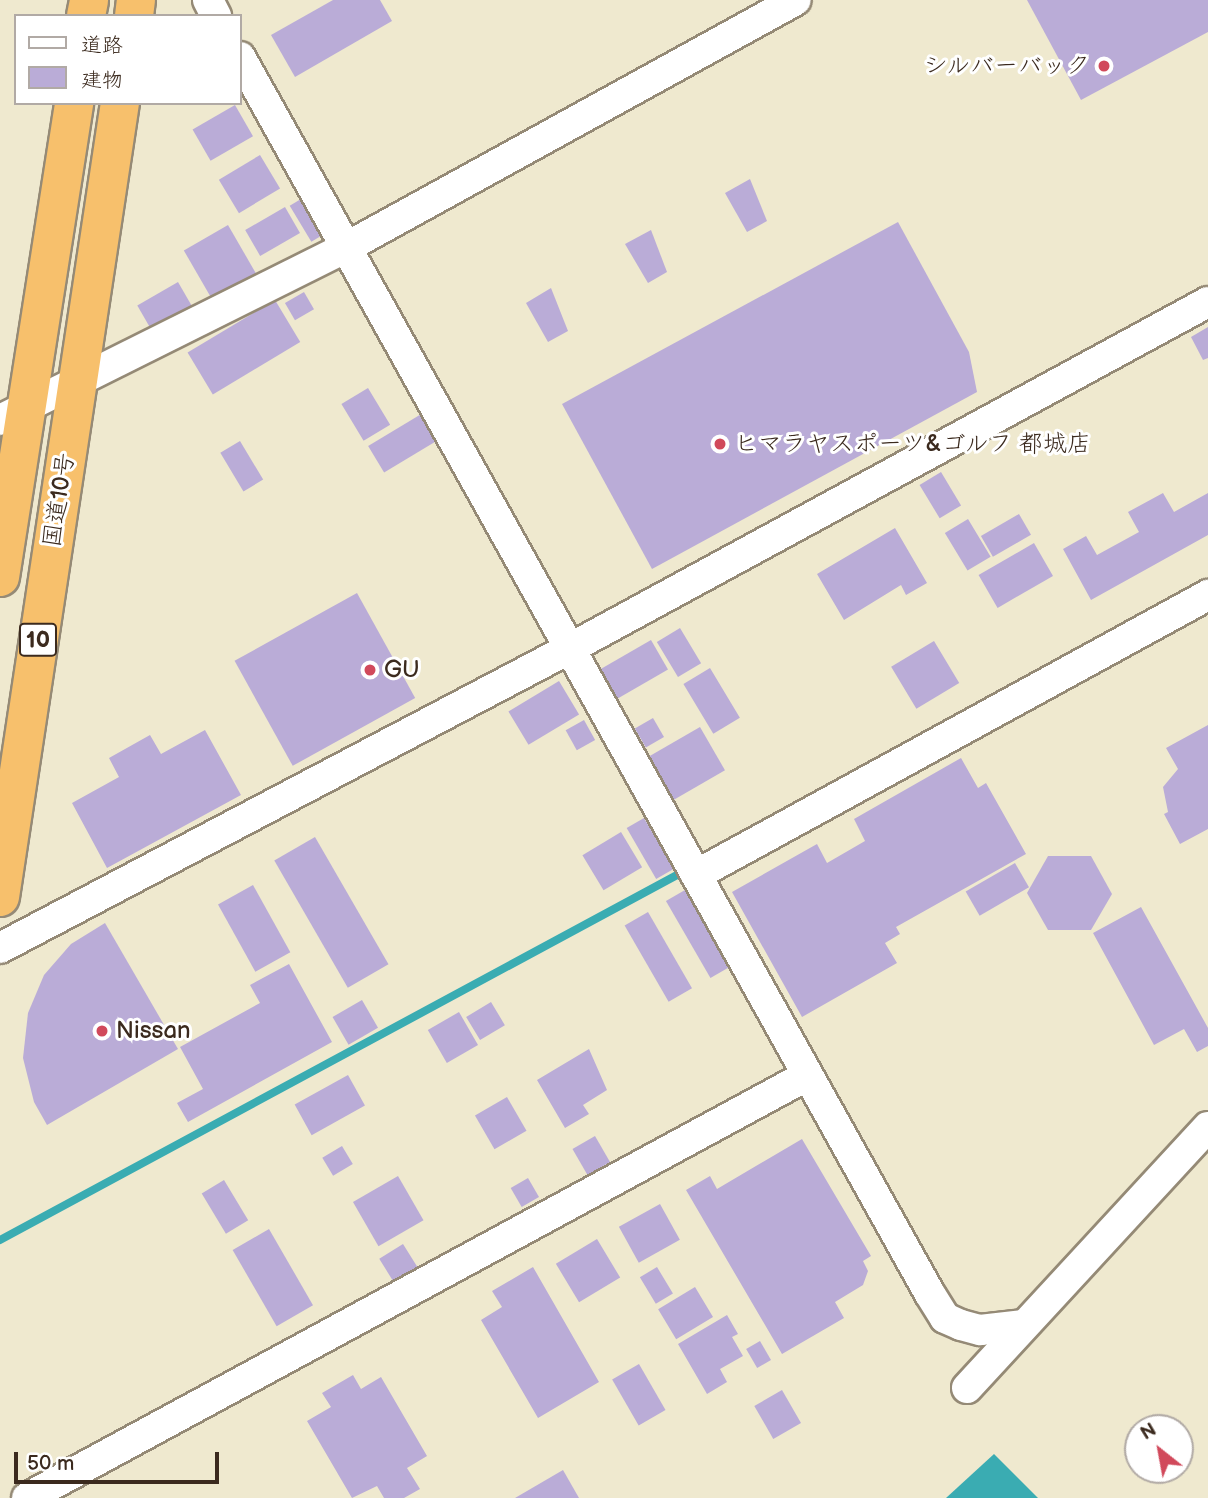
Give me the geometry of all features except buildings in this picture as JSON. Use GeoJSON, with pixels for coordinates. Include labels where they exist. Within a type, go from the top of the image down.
{"type":"FeatureCollection","features":[{"type":"Feature","properties":{"kind":"highway","name":"国道10号"},"geometry":{"type":"LineString","coordinates":[[0,577],[14,414],[74,105]]}},
{"type":"Feature","properties":{"kind":"highway","name":"国道10号"},"geometry":{"type":"LineString","coordinates":[[0,897],[120,105]]}},
{"type":"Feature","properties":{"kind":"street"},"geometry":{"type":"LineString","coordinates":[[14,414],[347,247],[796,0]]}},
{"type":"Feature","properties":{"kind":"street"},"geometry":{"type":"LineString","coordinates":[[242,61],[567,650],[946,1318],[981,1330],[1022,1325]]}},
{"type":"Feature","properties":{"kind":"street"},"geometry":{"type":"LineString","coordinates":[[0,948],[567,650],[1208,302]]}},
{"type":"Feature","properties":{"kind":"street"},"geometry":{"type":"LineString","coordinates":[[696,875],[1208,595]]}},
{"type":"Feature","properties":{"kind":"street"},"geometry":{"type":"LineString","coordinates":[[27,1498],[808,1075]]}},
{"type":"Feature","properties":{"kind":"street"},"geometry":{"type":"LineString","coordinates":[[967,1388],[1022,1325],[1208,1127]]}},
{"type":"Feature","properties":{"kind":"water"},"geometry":{"type":"Polygon","coordinates":[[[994,1454],[1038,1498],[946,1498],[994,1454]]]}},
{"type":"Feature","properties":{"kind":"waterway"},"geometry":{"type":"LineString","coordinates":[[0,1240],[679,874]]}},
{"type":"Feature","properties":{"kind":"place","name":"シルバーバック"},"geometry":{"type":"Point","coordinates":[1104,66]}},
{"type":"Feature","properties":{"kind":"place","name":"ヒマラヤスポーツ&ゴルフ 都城店"},"geometry":{"type":"Point","coordinates":[720,444]}},
{"type":"Feature","properties":{"kind":"place","name":"GU"},"geometry":{"type":"Point","coordinates":[370,670]}},
{"type":"Feature","properties":{"kind":"place","name":"Nissan"},"geometry":{"type":"Point","coordinates":[102,1031]}}]}
